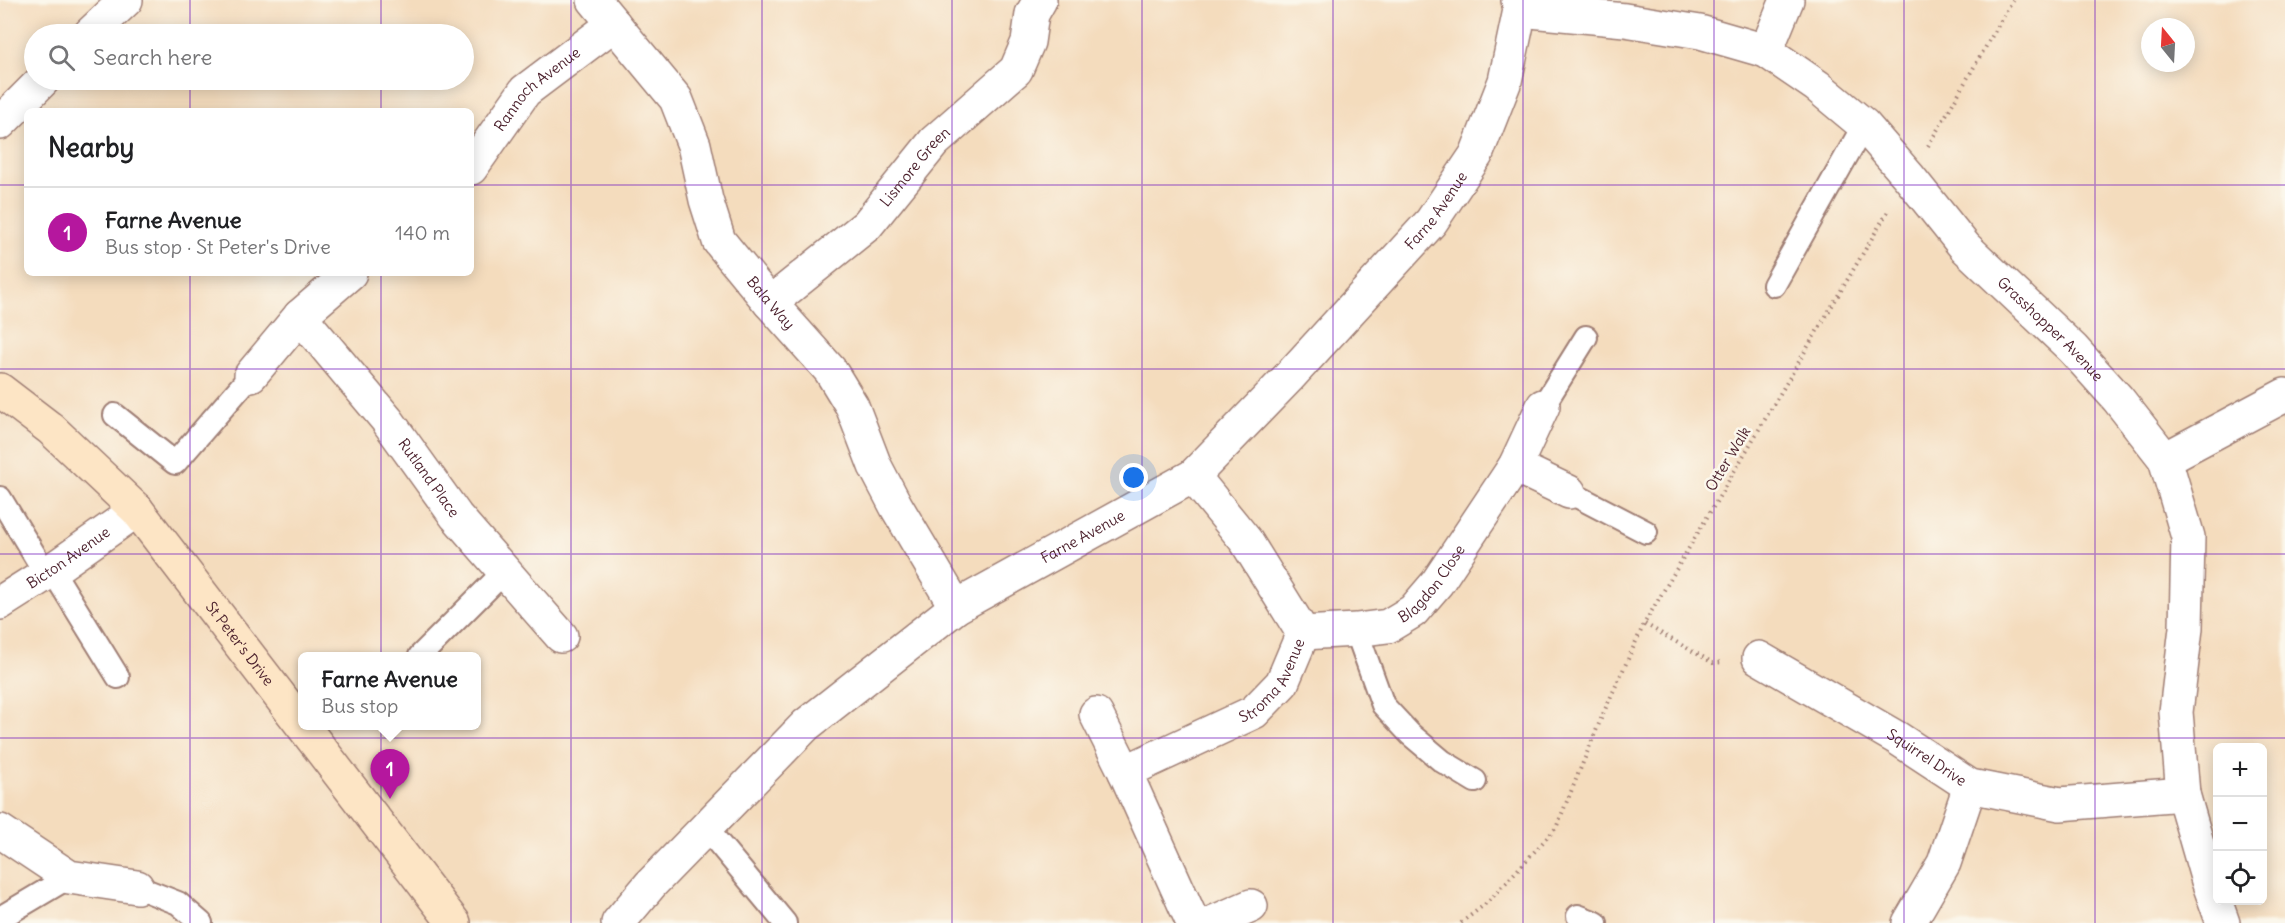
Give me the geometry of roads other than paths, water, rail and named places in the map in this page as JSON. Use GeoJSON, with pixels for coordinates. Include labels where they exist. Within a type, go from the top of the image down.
{"type":"FeatureCollection","features":[{"type":"Feature","properties":{"kind":"street"},"geometry":{"type":"LineString","coordinates":[[101,24],[126,0]]}},
{"type":"Feature","properties":{"kind":"street"},"geometry":{"type":"LineString","coordinates":[[1766,51],[1787,0]]}},
{"type":"Feature","properties":{"kind":"street","name":"Lismore Green"},"geometry":{"type":"LineString","coordinates":[[770,303],[867,225],[934,142],[1016,70],[1028,42],[1032,5]]}},
{"type":"Feature","properties":{"kind":"street","name":"Grasshopper Avenue"},"geometry":{"type":"LineString","coordinates":[[1519,5],[1700,32],[1766,51],[1817,86],[1864,125],[1965,247],[2073,350],[2118,399],[2165,459],[2188,537],[2186,628],[2176,712],[2183,794],[2208,881],[2223,923]]}},
{"type":"Feature","properties":{"kind":"street","name":"Farne Avenue"},"geometry":{"type":"LineString","coordinates":[[618,923],[651,884],[806,725],[956,607],[1193,476],[1288,378],[1431,222],[1476,155],[1505,81],[1519,5]]}},
{"type":"Feature","properties":{"kind":"street","name":"Bala Way"},"geometry":{"type":"LineString","coordinates":[[604,12],[676,99],[694,145],[705,200],[719,242],[830,370],[852,406],[875,466],[896,506],[956,607]]}},
{"type":"Feature","properties":{"kind":"street","name":"Rannoch Avenue"},"geometry":{"type":"LineString","coordinates":[[474,164],[525,91],[604,12]]}},
{"type":"Feature","properties":{"kind":"street"},"geometry":{"type":"LineString","coordinates":[[0,123],[33,90]]}},
{"type":"Feature","properties":{"kind":"street"},"geometry":{"type":"LineString","coordinates":[[251,375],[300,316],[347,276]]}},
{"type":"Feature","properties":{"kind":"street","name":"Rutland Place"},"geometry":{"type":"LineString","coordinates":[[300,316],[387,420],[456,516],[561,636]]}},
{"type":"Feature","properties":{"kind":"street","name":"St Peter's Drive"},"geometry":{"type":"LineString","coordinates":[[0,390],[51,429],[137,510],[298,720]]}},
{"type":"Feature","properties":{"kind":"street"},"geometry":{"type":"LineString","coordinates":[[2165,459],[2285,395]]}},
{"type":"Feature","properties":{"kind":"street","name":"Blagdon Close"},"geometry":{"type":"LineString","coordinates":[[1303,633],[1388,626],[1413,611],[1437,583],[1515,466],[1543,406]]}},
{"type":"Feature","properties":{"kind":"street"},"geometry":{"type":"LineString","coordinates":[[1515,466],[1569,492]]}},
{"type":"Feature","properties":{"kind":"street","name":"Stroma Avenue"},"geometry":{"type":"LineString","coordinates":[[1125,772],[1254,712],[1282,683],[1303,633],[1246,541],[1193,476]]}},
{"type":"Feature","properties":{"kind":"street","name":"Bicton Avenue"},"geometry":{"type":"LineString","coordinates":[[0,603],[49,572],[137,510]]}},
{"type":"Feature","properties":{"kind":"street","name":"Squirrel Drive"},"geometry":{"type":"LineString","coordinates":[[1759,658],[1898,738],[1970,786],[2060,804],[2183,794]]}},
{"type":"Feature","properties":{"kind":"street"},"geometry":{"type":"LineString","coordinates":[[1096,714],[1125,772],[1193,923]]}},
{"type":"Feature","properties":{"kind":"street","name":"St Peter's Drive"},"geometry":{"type":"LineString","coordinates":[[306,730],[454,923]]}},
{"type":"Feature","properties":{"kind":"street"},"geometry":{"type":"LineString","coordinates":[[1909,923],[1944,863],[1970,786]]}},
{"type":"Feature","properties":{"kind":"street"},"geometry":{"type":"LineString","coordinates":[[0,831],[69,877],[137,886]]}},
{"type":"Feature","properties":{"kind":"street"},"geometry":{"type":"LineString","coordinates":[[1212,923],[1251,906]]}},
{"type":"Feature","properties":{"kind":"lane"},"geometry":{"type":"LineString","coordinates":[[1774,285],[1864,125]]}},
{"type":"Feature","properties":{"kind":"lane"},"geometry":{"type":"LineString","coordinates":[[1543,406],[1586,337]]}},
{"type":"Feature","properties":{"kind":"lane"},"geometry":{"type":"LineString","coordinates":[[115,415],[175,463],[251,375]]}},
{"type":"Feature","properties":{"kind":"lane"},"geometry":{"type":"LineString","coordinates":[[1569,492],[1646,532]]}},
{"type":"Feature","properties":{"kind":"lane"},"geometry":{"type":"LineString","coordinates":[[0,498],[118,677]]}},
{"type":"Feature","properties":{"kind":"lane"},"geometry":{"type":"LineString","coordinates":[[425,652],[505,571]]}},
{"type":"Feature","properties":{"kind":"lane"},"geometry":{"type":"LineString","coordinates":[[1356,630],[1383,705],[1410,734],[1442,761],[1475,781]]}},
{"type":"Feature","properties":{"kind":"lane"},"geometry":{"type":"LineString","coordinates":[[706,828],[785,923]]}},
{"type":"Feature","properties":{"kind":"lane"},"geometry":{"type":"LineString","coordinates":[[0,918],[69,877]]}},
{"type":"Feature","properties":{"kind":"lane"},"geometry":{"type":"LineString","coordinates":[[137,886],[178,903],[201,923]]}},
{"type":"Feature","properties":{"kind":"place","name":"Farne Avenue"},"geometry":{"type":"Point","coordinates":[390,799]}}]}
